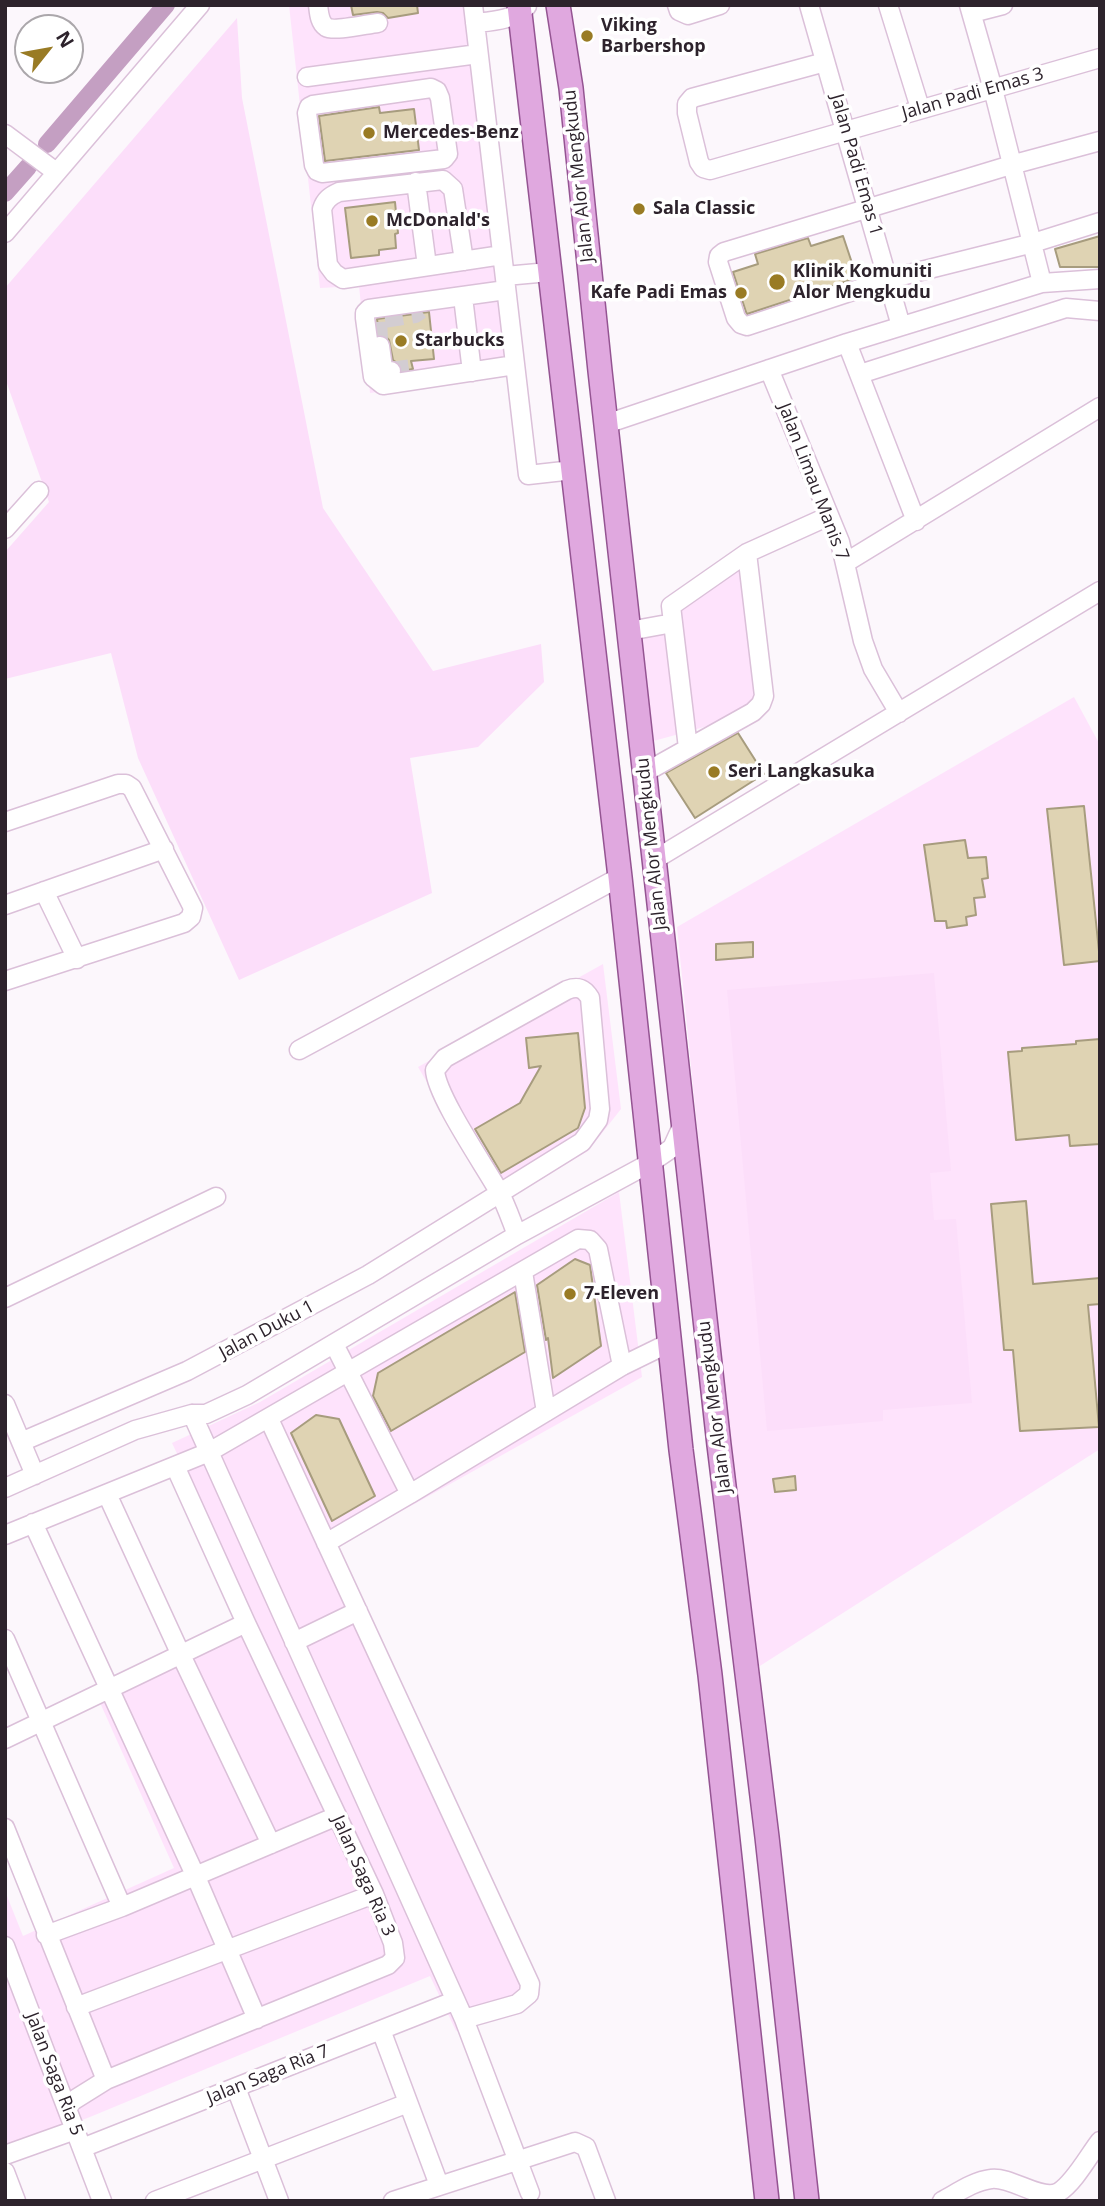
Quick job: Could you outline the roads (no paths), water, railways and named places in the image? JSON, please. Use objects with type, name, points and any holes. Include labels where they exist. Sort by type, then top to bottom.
[{"type":"main road","name":"Jalan Alor Mengkudu","points":[[558,5],[571,88],[683,1124],[807,2201]]},
{"type":"main road","name":"Jalan Alor Mengkudu","points":[[523,8],[549,272],[620,877],[681,1450],[710,1675],[767,2201]]},
{"type":"main road","points":[[574,476],[589,458],[601,459],[611,469]]},
{"type":"street","points":[[5,233],[200,5]]},
{"type":"street","points":[[318,5],[321,20],[325,26],[332,29],[378,23]]},
{"type":"street","points":[[682,10],[720,5]]},
{"type":"street","name":"Jalan Padi Emas 1","points":[[809,5],[901,326]]},
{"type":"street","points":[[888,5],[920,108]]},
{"type":"street","points":[[1003,5],[970,9],[1042,283]]},
{"type":"street","points":[[523,8],[502,20],[474,14],[478,54],[528,475],[574,476]]},
{"type":"street","points":[[307,77],[478,54]]},
{"type":"street","name":"Jalan Padi Emas 3","points":[[825,62],[692,98],[687,104],[687,113],[699,162],[703,168],[710,170],[1100,58]]},
{"type":"street","points":[[419,62],[422,89]]},
{"type":"street","points":[[431,88],[437,91],[440,98],[448,154],[444,159],[323,173],[317,171],[307,113],[309,107],[313,104],[422,89],[431,88]]},
{"type":"street","points":[[5,134],[56,172]]},
{"type":"street","points":[[1100,141],[724,251],[718,262],[736,318],[747,326],[889,279],[1033,243],[1100,222]]},
{"type":"street","points":[[464,261],[453,190],[443,180],[339,192],[324,202],[322,209],[328,265],[334,274],[343,279],[464,261],[502,255]]},
{"type":"street","points":[[411,183],[422,267]]},
{"type":"street","points":[[515,365],[383,385],[373,377],[365,313],[369,309],[424,306],[549,272]]},
{"type":"street","points":[[606,424],[847,343],[1042,283],[1100,279]]},
{"type":"street","points":[[463,297],[469,372]]},
{"type":"street","points":[[860,373],[1066,308],[1100,311]]},
{"type":"street","points":[[379,340],[383,368],[391,371]]},
{"type":"street","points":[[847,343],[916,521]]},
{"type":"street","points":[[412,369],[446,365],[469,372]]},
{"type":"street","name":"Jalan Limau Manis 7","points":[[769,369],[840,542],[863,641],[873,668],[899,713]]},
{"type":"street","points":[[845,563],[1100,407]]},
{"type":"street","points":[[5,529],[39,491]]},
{"type":"street","points":[[629,631],[672,615],[747,553],[829,516]]},
{"type":"street","points":[[645,773],[753,712],[761,704],[764,696],[747,553]]},
{"type":"street","points":[[654,860],[1100,591]]},
{"type":"street","points":[[672,615],[688,748]]},
{"type":"street","points":[[5,822],[118,784],[126,784],[132,788],[192,908],[191,917],[184,923],[5,981]]},
{"type":"street","points":[[5,905],[164,849]]},
{"type":"street","points":[[299,1050],[620,877]]},
{"type":"street","points":[[44,891],[77,959]]},
{"type":"street","name":"Jalan Duku 1","points":[[21,1442],[187,1371],[262,1333],[368,1275],[500,1194],[582,1142],[598,1120],[600,1109],[590,999],[580,988],[567,989],[445,1058],[435,1070],[435,1077],[450,1108],[500,1194]]},
{"type":"street","points":[[5,1488],[135,1430],[192,1414],[206,1414],[225,1406],[517,1235],[650,1163],[671,1148],[683,1124]]},
{"type":"street","points":[[500,1194],[517,1235]]},
{"type":"street","points":[[5,1298],[216,1197]]},
{"type":"street","points":[[5,1535],[209,1452],[578,1239],[590,1240],[598,1249],[622,1366]]},
{"type":"street","points":[[523,1272],[546,1412]]},
{"type":"street","points":[[326,1543],[622,1366],[670,1342]]},
{"type":"street","points":[[334,1344],[410,1494]]},
{"type":"street","points":[[5,1404],[35,1475]]},
{"type":"street","points":[[192,1414],[464,2019],[530,2193]]},
{"type":"street","points":[[268,1419],[530,1984],[529,1994],[517,2004],[464,2019]]},
{"type":"street","name":"Jalan Saga Ria 3","points":[[66,2105],[106,2080],[387,1965],[395,1958],[393,1943],[374,1894],[175,1466]]},
{"type":"street","points":[[107,1494],[271,1844]]},
{"type":"street","points":[[33,1523],[196,1877],[257,2019]]},
{"type":"street","points":[[294,1642],[358,1611]]},
{"type":"street","points":[[5,1739],[246,1623]]},
{"type":"street","points":[[5,1639],[122,1907]]},
{"type":"street","points":[[46,1935],[196,1877],[337,1816]]},
{"type":"street","points":[[5,1828],[106,2080]]},
{"type":"street","points":[[76,2007],[374,1894]]},
{"type":"street","name":"Jalan Saga Ria 5","points":[[5,1947],[9,1967],[102,2201]]},
{"type":"street","name":"Jalan Saga Ria 7","points":[[82,2148],[454,2001]]},
{"type":"street","points":[[381,2031],[439,2185]]},
{"type":"street","points":[[236,2088],[279,2201]]},
{"type":"street","points":[[155,2201],[408,2103]]},
{"type":"street","points":[[5,2155],[75,2130]]},
{"type":"street","points":[[942,2201],[979,2182],[993,2178],[1047,2194],[1056,2194],[1072,2179],[1100,2141]]},
{"type":"street","points":[[393,2201],[575,2142],[586,2147],[606,2201]]},
{"type":"street","points":[[5,2172],[16,2201]]},
{"type":"waterway","points":[[47,144],[166,5]]},
{"type":"waterway","points":[[5,193],[28,167]]},
{"type":"tunnel","points":[[379,340],[378,320],[415,314],[421,310]]},
{"type":"tunnel","points":[[391,371],[412,368]]},
{"type":"place","name":"Viking Barbershop","points":[[587,36]]},
{"type":"place","name":"Mercedes-Benz","points":[[369,133]]},
{"type":"place","name":"Sala Classic","points":[[639,209]]},
{"type":"place","name":"McDonald's","points":[[372,221]]},
{"type":"place","name":"Klinik Komuniti Alor Mengkudu","points":[[777,282]]},
{"type":"place","name":"Kafe Padi Emas","points":[[741,293]]},
{"type":"place","name":"Starbucks","points":[[401,341]]},
{"type":"place","name":"Seri Langkasuka","points":[[714,772]]},
{"type":"place","name":"7-Eleven","points":[[570,1294]]}]
